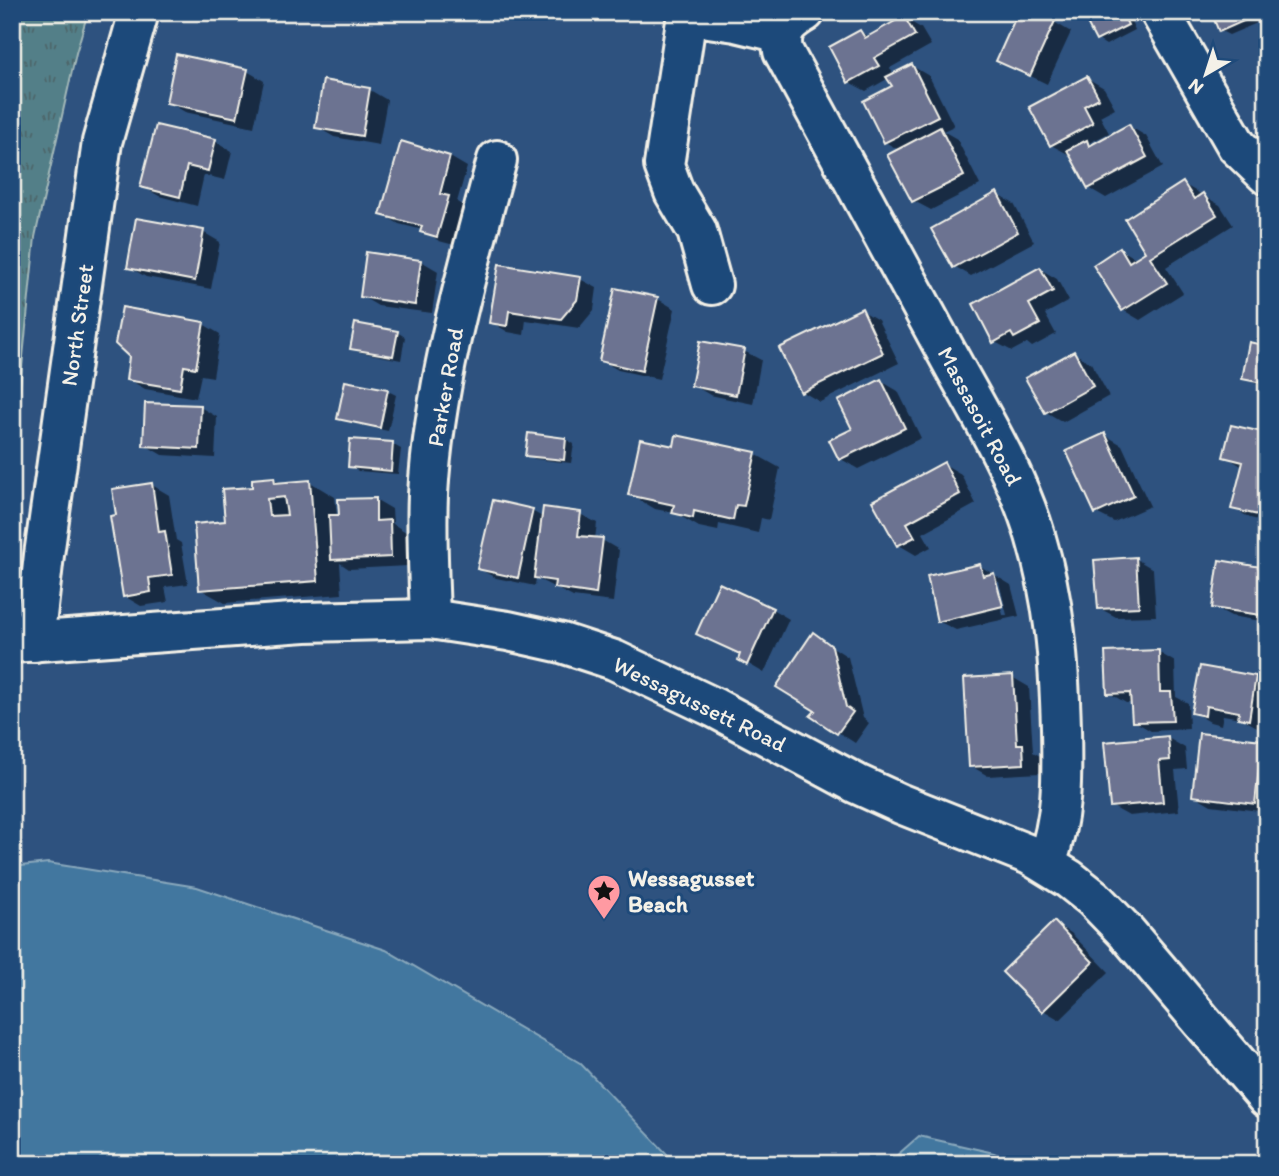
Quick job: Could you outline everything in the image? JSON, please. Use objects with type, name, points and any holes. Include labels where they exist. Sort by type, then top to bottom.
[{"type":"street","name":"North Street","points":[[23,643],[44,555],[102,142],[139,12]]},
{"type":"street","points":[[1160,12],[1237,146],[1267,175]]},
{"type":"street","points":[[712,285],[697,231],[674,192],[664,165],[687,15],[736,22],[793,23]]},
{"type":"street","name":"Massasoit Road","points":[[793,23],[783,51],[979,413],[1020,493],[1034,532],[1055,615],[1059,662],[1062,800],[1059,822],[1046,864]]},
{"type":"street","name":"Parker Road","points":[[430,619],[428,495],[437,410],[470,262],[497,160]]},
{"type":"street","name":"Wessagussett Road","points":[[23,643],[305,622],[430,619],[508,631],[562,643],[614,660],[715,708],[857,784],[1046,864],[1093,898],[1126,932],[1267,1098]]},
{"type":"green space","points":[[12,12],[88,12],[76,53],[35,237],[13,458],[12,502]]},
{"type":"water","points":[[48,863],[197,887],[386,950],[580,1063],[668,1155],[673,1164],[12,1164],[12,867]]},
{"type":"water","points":[[919,1136],[994,1153],[1017,1164],[887,1164]]},
{"type":"building","points":[[1018,12],[1036,12],[1055,21],[1030,76],[996,61]]},
{"type":"building","points":[[1091,12],[1122,12],[1128,25],[1096,41],[1083,16]]},
{"type":"building","points":[[1211,12],[1256,12],[1257,15],[1219,32]]},
{"type":"building","points":[[904,16],[915,35],[874,58],[879,66],[848,83],[829,47],[860,30],[865,38]]},
{"type":"building","points":[[176,54],[248,69],[237,118],[166,103]]},
{"type":"building","points":[[912,64],[938,116],[884,143],[863,101],[892,86],[886,77]]},
{"type":"building","points":[[1087,76],[1099,98],[1084,106],[1093,123],[1050,146],[1029,107]]},
{"type":"building","points":[[323,80],[370,88],[362,136],[315,128]]},
{"type":"building","points":[[1129,124],[1147,157],[1088,189],[1067,150],[1087,140],[1089,146]]},
{"type":"building","points":[[156,125],[216,139],[208,171],[187,166],[180,197],[140,187]]},
{"type":"building","points":[[940,127],[964,176],[912,202],[887,155]]},
{"type":"building","points":[[401,141],[450,156],[440,194],[449,196],[437,237],[420,232],[422,226],[380,215]]},
{"type":"building","points":[[1183,182],[1194,199],[1203,193],[1217,215],[1150,257],[1167,283],[1122,311],[1093,265],[1120,247],[1129,262],[1145,252],[1125,219]]},
{"type":"building","points":[[997,192],[1018,232],[953,268],[931,229]]},
{"type":"building","points":[[136,218],[204,230],[195,281],[127,268]]},
{"type":"building","points":[[366,252],[421,260],[415,305],[360,297]]},
{"type":"building","points":[[499,264],[581,277],[577,300],[561,319],[509,311],[507,326],[489,323]]},
{"type":"building","points":[[1040,267],[1053,291],[1029,304],[1040,324],[1014,338],[1011,333],[993,343],[973,304]]},
{"type":"building","points":[[615,288],[658,297],[642,371],[599,361]]},
{"type":"building","points":[[122,307],[204,322],[196,368],[184,366],[180,389],[126,380],[129,357],[115,344]]},
{"type":"building","points":[[862,308],[883,353],[801,393],[779,348]]},
{"type":"building","points":[[355,323],[398,331],[393,356],[350,349]]},
{"type":"building","points":[[700,341],[745,349],[736,395],[691,386]]},
{"type":"building","points":[[1249,342],[1267,346],[1267,384],[1242,379]]},
{"type":"building","points":[[1074,351],[1093,386],[1045,413],[1025,378]]},
{"type":"building","points":[[881,379],[905,428],[839,460],[829,440],[852,429],[838,401]]},
{"type":"building","points":[[345,381],[388,389],[380,428],[337,419]]},
{"type":"building","points":[[145,403],[201,405],[199,449],[143,446]]},
{"type":"building","points":[[1231,425],[1267,433],[1267,517],[1231,509],[1243,462],[1223,457]]},
{"type":"building","points":[[528,433],[566,438],[564,460],[525,456]]},
{"type":"building","points":[[1105,433],[1134,496],[1095,514],[1066,451]]},
{"type":"building","points":[[676,435],[756,452],[744,506],[736,505],[733,520],[694,511],[693,518],[672,513],[674,505],[628,495],[640,439],[674,446]]},
{"type":"building","points":[[350,439],[393,442],[391,471],[348,467]]},
{"type":"building","points":[[944,462],[960,494],[907,523],[915,537],[897,546],[872,501]]},
{"type":"building","points":[[274,477],[275,483],[310,480],[318,581],[199,590],[194,524],[225,521],[222,489],[252,487],[252,479]],"holes":[[[284,497],[287,515],[269,516],[267,499]]]},
{"type":"building","points":[[152,483],[159,532],[165,531],[172,575],[149,578],[151,592],[123,597],[110,516],[116,515],[112,489]]},
{"type":"building","points":[[376,498],[376,521],[390,520],[391,557],[331,560],[329,515],[339,515],[338,499]]},
{"type":"building","points":[[493,500],[533,509],[518,578],[477,569]]},
{"type":"building","points":[[543,507],[581,512],[578,536],[603,538],[596,594],[554,588],[555,581],[534,578]]},
{"type":"building","points":[[1136,557],[1139,607],[1098,609],[1094,560]]},
{"type":"building","points":[[1219,560],[1267,568],[1261,615],[1212,608]]},
{"type":"building","points":[[980,564],[983,576],[994,573],[1003,606],[937,622],[927,576]]},
{"type":"building","points":[[719,583],[773,608],[747,665],[738,660],[740,654],[696,634]]},
{"type":"building","points":[[813,632],[832,646],[846,707],[853,712],[837,734],[810,716],[815,711],[776,687]]},
{"type":"building","points":[[1159,650],[1160,692],[1171,692],[1173,721],[1132,722],[1130,693],[1107,694],[1105,652]]},
{"type":"building","points":[[1200,666],[1256,676],[1249,720],[1238,718],[1239,712],[1206,706],[1205,716],[1191,713]]},
{"type":"building","points":[[1013,675],[1017,744],[1023,744],[1024,764],[969,767],[964,678]]},
{"type":"building","points":[[1199,733],[1262,740],[1255,804],[1192,796]]},
{"type":"building","points":[[1168,736],[1170,760],[1159,761],[1163,802],[1110,807],[1104,742]]},
{"type":"building","points":[[1054,921],[1093,962],[1042,1012],[1002,972]]},
{"type":"building","points":[[1237,1157],[1242,1164],[1228,1164]]},
{"type":"place","name":"Wessagusset Beach","points":[[604,921]]}]
